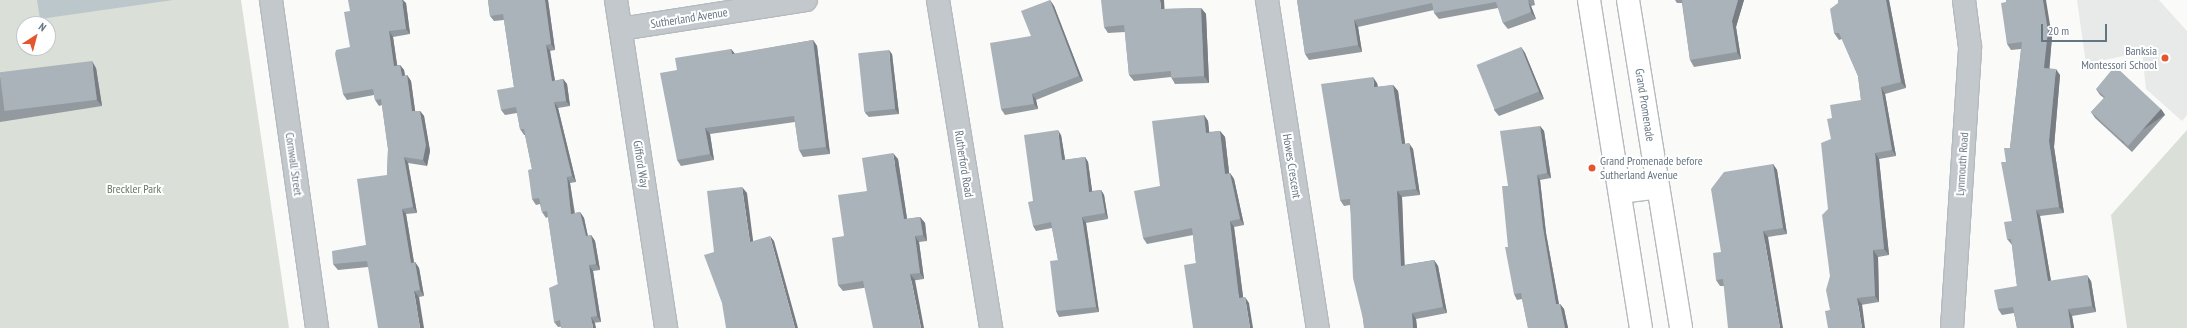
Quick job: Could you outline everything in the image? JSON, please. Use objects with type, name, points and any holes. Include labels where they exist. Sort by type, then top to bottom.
[{"type":"main road","points":[[1589,0],[1641,328]]},
{"type":"main road","name":"Grand Promenade","points":[[1628,0],[1681,328]]},
{"type":"main road","points":[[1620,192],[1658,187]]},
{"type":"street","name":"Cornwall Street","points":[[271,0],[317,328]]},
{"type":"street","name":"Gifford Way","points":[[616,0],[666,328]]},
{"type":"street","name":"Sutherland Avenue","points":[[621,29],[806,0]]},
{"type":"street","name":"Rutherford Road","points":[[938,0],[991,328]]},
{"type":"street","name":"Lynmouth Road","points":[[1952,328],[1970,47],[1964,0]]},
{"type":"street","name":"Howes Crescent","points":[[1266,1],[1318,328]]},
{"type":"shaded area","points":[[37,0],[173,0],[56,17],[40,16]]},
{"type":"shaded area","name":"Banksia Montessori School","points":[[2077,0],[2159,0],[2187,31],[2187,115],[2182,121],[2146,89],[2142,52],[2086,64]]},
{"type":"green space","name":"Breckler Park","points":[[0,0],[241,0],[289,328],[0,328]]},
{"type":"green space","points":[[2187,130],[2187,328],[2127,328],[2111,215]]},
{"type":"building","points":[[348,0],[402,0],[406,29],[389,31],[394,66],[400,65],[402,76],[407,75],[412,111],[420,111],[426,145],[423,160],[404,157],[413,207],[402,209],[411,263],[415,262],[420,290],[414,291],[420,328],[378,328],[367,261],[333,264],[332,251],[366,245],[357,179],[387,175],[388,149],[381,99],[375,100],[373,89],[343,94],[335,54],[336,50],[350,47],[344,12],[350,11]]},
{"type":"building","points":[[488,0],[545,0],[551,44],[546,45],[552,81],[563,79],[566,101],[554,102],[572,176],[567,177],[571,214],[580,212],[586,236],[591,235],[596,264],[589,265],[597,316],[591,317],[593,328],[561,328],[560,320],[554,322],[549,288],[558,284],[547,211],[542,212],[539,198],[532,199],[528,170],[532,169],[524,129],[520,129],[516,107],[501,110],[497,90],[514,87],[503,14],[490,16]]},
{"type":"building","points":[[1050,0],[1079,76],[1032,94],[1034,104],[1001,109],[990,43],[1031,36],[1021,11]]},
{"type":"building","points":[[1101,0],[1160,0],[1161,9],[1201,8],[1204,76],[1171,78],[1171,71],[1129,75],[1124,25],[1104,27]]},
{"type":"building","points":[[1297,0],[1528,0],[1531,12],[1503,23],[1496,2],[1434,13],[1432,3],[1354,20],[1358,45],[1305,54]]},
{"type":"building","points":[[1682,0],[1738,0],[1732,21],[1737,52],[1690,60]]},
{"type":"building","points":[[1838,0],[1886,0],[1901,82],[1881,87],[1892,150],[1875,153],[1884,249],[1873,250],[1875,296],[1857,298],[1862,328],[1828,328],[1825,311],[1830,310],[1826,290],[1830,276],[1822,215],[1828,209],[1821,143],[1831,139],[1827,119],[1832,118],[1830,105],[1861,100],[1858,76],[1839,33],[1834,33],[1830,9],[1838,3]]},
{"type":"building","points":[[2006,0],[2043,0],[2048,31],[2044,68],[2056,69],[2049,141],[2059,207],[2036,210],[2048,281],[2087,275],[2092,306],[2068,309],[2071,328],[2017,328],[2013,307],[1998,309],[1994,290],[2017,286],[2011,239],[2007,239],[2004,222],[2012,221],[2001,162],[2006,162],[2004,148],[2010,148],[2022,42],[2007,44],[2001,3],[2006,2]]},
{"type":"building","points":[[813,40],[826,147],[799,150],[794,116],[705,128],[710,154],[677,160],[660,73],[677,70],[675,58],[731,49],[732,54]]},
{"type":"building","points":[[1521,47],[1539,92],[1494,109],[1476,65]]},
{"type":"building","points":[[889,50],[895,109],[864,112],[858,53]]},
{"type":"building","points":[[92,61],[97,100],[4,111],[0,72]]},
{"type":"building","points":[[2115,66],[2161,109],[2128,146],[2091,112],[2105,97],[2096,89]]},
{"type":"building","points":[[1373,77],[1374,87],[1393,85],[1402,144],[1409,143],[1416,189],[1397,191],[1401,266],[1434,260],[1443,307],[1412,313],[1413,328],[1364,328],[1353,278],[1350,199],[1340,200],[1321,84]]},
{"type":"building","points":[[1204,115],[1206,133],[1220,131],[1225,174],[1230,173],[1240,219],[1230,221],[1239,298],[1245,297],[1250,328],[1193,328],[1184,265],[1196,263],[1192,228],[1143,238],[1134,191],[1160,186],[1152,121]]},
{"type":"building","points":[[1540,126],[1547,173],[1537,175],[1543,228],[1556,304],[1560,304],[1565,328],[1528,328],[1521,293],[1514,294],[1505,247],[1508,247],[1502,186],[1508,186],[1500,131]]},
{"type":"building","points":[[1058,130],[1062,160],[1085,157],[1089,192],[1101,190],[1105,213],[1082,217],[1096,307],[1056,311],[1050,261],[1058,260],[1051,222],[1033,226],[1028,202],[1033,201],[1024,135]]},
{"type":"building","points":[[893,153],[904,219],[920,217],[923,235],[915,236],[920,273],[910,274],[921,328],[873,328],[863,281],[838,285],[832,238],[844,236],[838,195],[867,191],[862,158]]},
{"type":"building","points":[[1773,164],[1783,228],[1763,231],[1780,328],[1728,328],[1723,279],[1716,280],[1713,253],[1721,252],[1711,189],[1724,172]]},
{"type":"building","points":[[742,187],[750,242],[770,236],[795,328],[726,328],[722,303],[704,255],[714,252],[707,191]]},
{"type":"place","name":"Banksia Montessori School","points":[[2165,58]]},
{"type":"place","name":"Grand Promenade before Sutherland Avenue","points":[[1592,168]]}]
